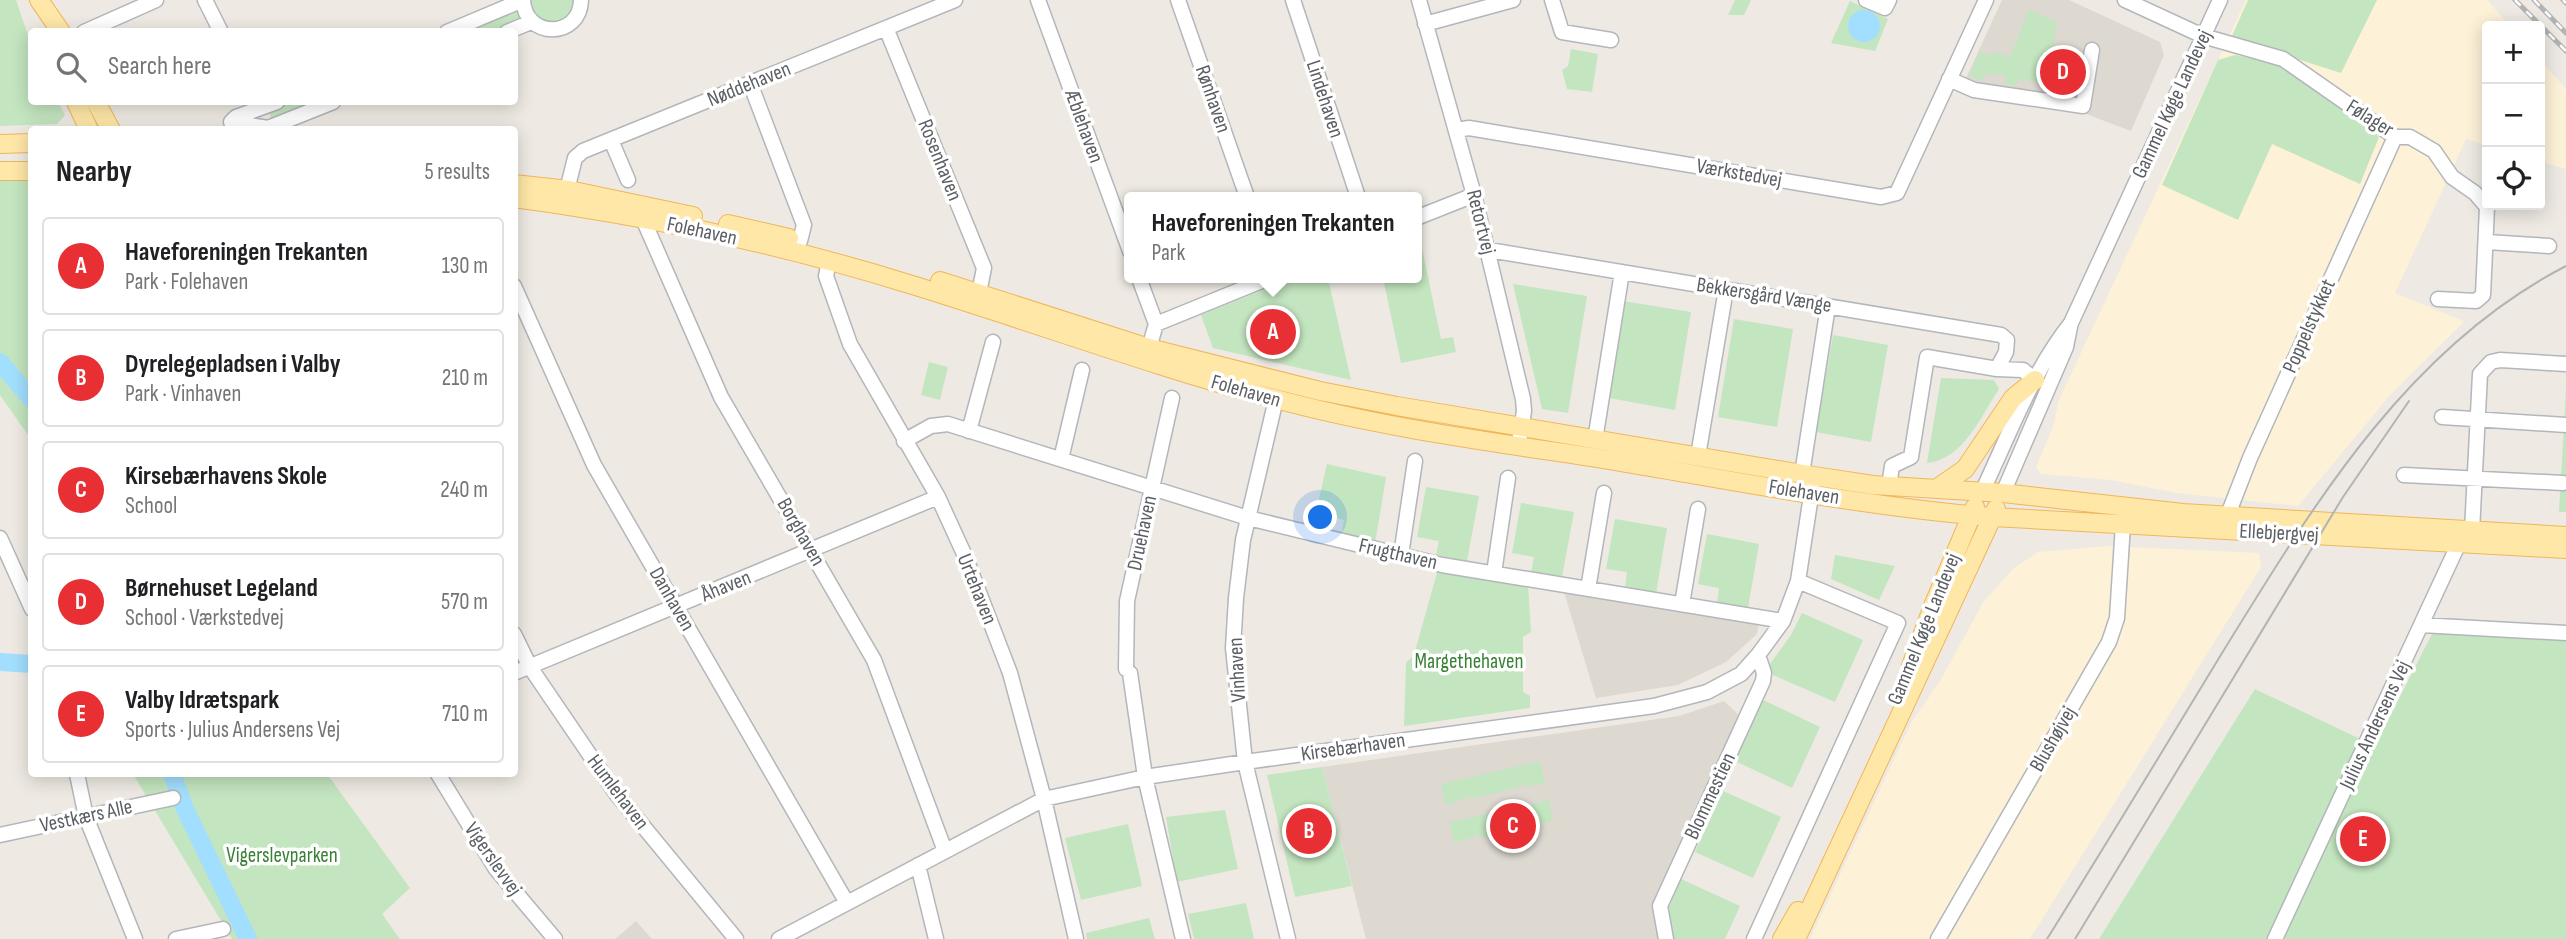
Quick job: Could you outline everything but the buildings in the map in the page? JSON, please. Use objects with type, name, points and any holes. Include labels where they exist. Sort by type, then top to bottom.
[{"type":"main road","points":[[40,1],[46,28]]},
{"type":"main road","points":[[40,1],[58,28]]},
{"type":"main road","points":[[77,105],[87,126]]},
{"type":"main road","points":[[98,105],[109,126]]},
{"type":"main road","points":[[0,144],[28,143]]},
{"type":"main road","points":[[0,171],[28,171]]},
{"type":"main road","name":"Folehaven","points":[[518,184],[567,190],[800,241],[979,293],[1149,348],[1320,391],[1521,428],[1698,456],[1809,481],[1854,500],[1912,510],[1977,504],[1998,505]]},
{"type":"main road","name":"Folehaven","points":[[518,199],[724,235],[829,261],[1168,368],[1276,399],[1366,420],[1518,446],[1809,481],[1936,489],[1977,504],[1998,505]]},
{"type":"main road","points":[[1936,489],[1965,469],[2013,398],[2035,380]]},
{"type":"main road","name":"Gammel Køge Landevej","points":[[1782,939],[1797,913],[1911,667],[1933,606],[1977,504]]},
{"type":"main road","name":"Ellebjergvej","points":[[1998,505],[2183,513],[2465,537],[2566,549]]},
{"type":"main road","name":"Ellebjergvej","points":[[1998,505],[2123,524],[2465,537],[2566,536]]},
{"type":"main road","name":"Gammel Køge Landevej","points":[[1796,939],[1998,505]]},
{"type":"street","points":[[93,28],[156,0]]},
{"type":"street","points":[[205,0],[219,28]]},
{"type":"street","points":[[456,28],[523,0],[525,12],[531,22],[543,29],[563,28],[575,19],[584,1]]},
{"type":"street","name":"Nøddehaven","points":[[567,190],[575,158],[583,151],[955,0]]},
{"type":"street","name":"Æblehaven","points":[[1038,0],[1124,237]]},
{"type":"street","name":"Rønhaven","points":[[1178,0],[1245,192]]},
{"type":"street","name":"Lindehaven","points":[[1293,0],[1356,192]]},
{"type":"street","name":"Retortvej","points":[[1419,0],[1489,250],[1524,411],[1518,446]]},
{"type":"street","points":[[1425,24],[1513,0]]},
{"type":"street","points":[[1552,0],[1562,32],[1611,40]]},
{"type":"street","points":[[1867,0],[1887,4]]},
{"type":"street","name":"Værkstedvej","points":[[1456,130],[1469,128],[1881,197],[1898,193],[1986,0]]},
{"type":"street","name":"Følager","points":[[2125,0],[2203,36],[2283,60],[2395,137],[2410,137],[2434,151],[2452,177],[2482,200],[2489,214],[2483,295],[2476,301],[2438,299]]},
{"type":"street","name":"Gammel Køge Landevej","points":[[1998,505],[2066,347],[2071,323],[2220,0]]},
{"type":"street","points":[[517,28],[531,22]]},
{"type":"street","name":"Rosenhaven","points":[[886,28],[984,268],[979,293]]},
{"type":"street","points":[[1949,79],[1974,90],[2083,106],[2092,50]]},
{"type":"street","points":[[750,83],[804,225],[800,241]]},
{"type":"street","points":[[230,125],[236,117],[257,105],[267,126]]},
{"type":"street","points":[[273,126],[326,105]]},
{"type":"street","name":"Poppelstykket","points":[[2227,517],[2253,450],[2395,137]]},
{"type":"street","points":[[611,140],[628,180]]},
{"type":"street","points":[[1422,216],[1474,195]]},
{"type":"street","name":"Borghaven","points":[[643,219],[721,397],[874,660],[946,851]]},
{"type":"street","points":[[2487,242],[2549,246]]},
{"type":"street","name":"Bekkersgård Vænge","points":[[1489,250],[2001,335],[2007,340],[2006,352],[1997,369]]},
{"type":"street","name":"Urtehaven","points":[[829,261],[825,276],[850,344],[938,497],[965,556],[1010,673],[1044,799],[1076,939]]},
{"type":"street","points":[[1594,440],[1622,272]]},
{"type":"street","points":[[1141,283],[1156,324],[1149,348]]},
{"type":"street","points":[[1156,324],[1257,283]]},
{"type":"street","points":[[1698,456],[1726,289]]},
{"type":"street","name":"Danhaven","points":[[518,295],[594,465],[847,903]]},
{"type":"street","name":"Folehaven","points":[[1809,481],[1828,306]]},
{"type":"street","name":"Gammel Køge Landevej","points":[[1977,504],[2035,380],[2055,343],[2071,323]]},
{"type":"street","points":[[969,431],[993,342]]},
{"type":"street","points":[[1889,486],[1892,466],[1911,457],[1927,357],[1997,369],[2023,370],[2035,380]]},
{"type":"street","points":[[2465,537],[2474,478],[2480,374],[2491,362],[2566,365]]},
{"type":"street","points":[[1061,459],[1082,370]]},
{"type":"street","name":"Druehaven","points":[[1172,398],[1127,601],[1128,671],[1145,777],[1183,939]]},
{"type":"street","name":"Vinhaven","points":[[1276,399],[1239,568],[1233,648],[1245,762],[1288,939]]},
{"type":"street","points":[[2442,417],[2566,425]]},
{"type":"street","name":"Frugthaven","points":[[904,441],[940,424],[948,424],[1248,518],[1401,555],[1783,621]]},
{"type":"street","points":[[1401,555],[1415,461]]},
{"type":"street","points":[[2404,475],[2563,483]]},
{"type":"street","points":[[1494,573],[1508,478]]},
{"type":"street","name":"Kirsebærhaven","points":[[779,939],[1044,799],[1145,777],[1679,701],[1707,692],[1741,674],[1783,621],[1798,582],[1809,481]]},
{"type":"street","points":[[1588,589],[1604,493]]},
{"type":"street","name":"Åhaven","points":[[518,672],[938,497]]},
{"type":"street","points":[[1682,604],[1698,509]]},
{"type":"street","name":"Blushøjvej","points":[[1938,939],[2109,642],[2117,618],[2123,524]]},
{"type":"street","name":"Julius Andersens Vej","points":[[2276,939],[2421,625],[2465,537]]},
{"type":"street","points":[[0,538],[28,600]]},
{"type":"street","name":"Gammel Køge Landevej","points":[[1754,939],[1899,623],[1798,582]]},
{"type":"street","points":[[2421,625],[2566,633]]},
{"type":"street","name":"Humlehaven","points":[[518,643],[530,667],[615,792],[736,939]]},
{"type":"street","name":"Blommestien","points":[[1666,939],[1660,906],[1763,681],[1764,673],[1758,655]]},
{"type":"street","points":[[78,777],[86,817],[135,939]]},
{"type":"street","name":"Vigerslevvej","points":[[440,777],[496,869],[555,939]]},
{"type":"street","name":"Vestkærs Alle","points":[[0,835],[173,798]]},
{"type":"street","points":[[918,865],[936,939]]},
{"type":"street","points":[[176,939],[223,929]]},
{"type":"shaded area","points":[[2002,0],[2069,0],[2160,42],[2164,55],[2131,131],[2086,114],[1978,95],[1961,89]]},
{"type":"shaded area","points":[[2246,0],[2487,0],[2506,21],[2482,21],[2482,144],[2466,139],[2395,293],[2463,323],[2390,395],[2298,506],[2177,493],[2111,480],[2041,474],[2036,467],[2053,427],[2059,400]]},
{"type":"shaded area","points":[[2545,66],[2566,89],[2566,169],[2545,163]]},
{"type":"shaded area","points":[[2109,546],[2259,553],[2261,567],[2030,939],[1810,939],[1911,723],[1940,681],[1984,601],[2014,568],[2038,552]]},
{"type":"shaded area","points":[[1564,592],[1759,623],[1757,634],[1726,662],[1678,685],[1596,698]]},
{"type":"shaded area","points":[[1724,701],[1741,717],[1655,901],[1660,939],[1366,939],[1322,767],[1679,716]]},
{"type":"shaded area","points":[[636,921],[652,939],[615,939]]},
{"type":"green space","points":[[0,0],[16,0],[28,35],[28,105],[60,105],[65,115],[57,124],[0,126]]},
{"type":"green space","points":[[528,0],[575,0],[572,14],[558,25],[535,20]]},
{"type":"green space","points":[[1735,0],[1751,0],[1744,15],[1728,15]]},
{"type":"green space","points":[[2248,0],[2377,0],[2341,73],[2231,38]]},
{"type":"green space","points":[[1850,1],[1888,19],[1875,51],[1831,43]]},
{"type":"green space","points":[[518,8],[524,21],[506,28],[471,28]]},
{"type":"green space","points":[[2029,10],[2057,22],[2048,84],[2018,79],[2016,86],[2005,84],[2006,76],[1986,73],[1984,81],[1969,76],[1980,51],[1992,56],[1994,51],[2010,57]]},
{"type":"green space","points":[[1571,49],[1598,54],[1592,92],[1567,89],[1562,70],[1568,66]]},
{"type":"green space","points":[[2235,55],[2281,65],[2379,137],[2360,184],[2272,144],[2238,220],[2162,185],[2218,60]]},
{"type":"green space","points":[[282,105],[317,105],[273,122],[268,110]]},
{"type":"green space","points":[[0,177],[28,178],[28,435],[0,395]]},
{"type":"green space","points":[[1422,249],[1441,339],[1453,337],[1456,352],[1401,363],[1384,283],[1422,283]]},
{"type":"green space","points":[[1281,283],[1329,283],[1351,380],[1213,348],[1201,315]]},
{"type":"green space","points":[[1513,284],[1587,296],[1568,413],[1542,409]]},
{"type":"green space","points":[[1623,301],[1691,312],[1675,410],[1609,398]]},
{"type":"green space","points":[[1734,319],[1793,329],[1777,427],[1718,417]]},
{"type":"green space","points":[[1833,335],[1888,345],[1871,442],[1816,432]]},
{"type":"green space","points":[[929,362],[948,367],[940,400],[921,395]]},
{"type":"green space","points":[[1941,378],[1994,380],[1999,389],[1961,445],[1940,460],[1927,463]]},
{"type":"green space","points":[[2566,390],[2566,512],[2559,512]]},
{"type":"green space","points":[[1327,464],[1386,477],[1375,544],[1341,536],[1344,520],[1316,512]]},
{"type":"green space","points":[[1426,487],[1479,496],[1467,561],[1436,555],[1439,541],[1417,537]]},
{"type":"green space","points":[[1521,503],[1574,512],[1562,577],[1531,572],[1534,557],[1512,553]]},
{"type":"green space","points":[[1615,519],[1667,528],[1656,593],[1625,588],[1627,572],[1606,569]]},
{"type":"green space","points":[[1707,534],[1759,544],[1748,608],[1717,603],[1719,588],[1698,584]]},
{"type":"green space","points":[[1835,555],[1895,566],[1879,600],[1831,579]]},
{"type":"green space","name":"Margethehaven","points":[[1438,569],[1528,585],[1531,632],[1523,637],[1523,692],[1530,696],[1530,708],[1404,726],[1406,663],[1414,655]]},
{"type":"green space","points":[[1802,613],[1863,640],[1835,702],[1773,675],[1770,664],[1791,635]]},
{"type":"green space","points":[[2439,620],[2566,627],[2566,939],[2099,939],[2255,689],[2375,746]]},
{"type":"green space","points":[[1763,700],[1820,727],[1792,788],[1735,761]]},
{"type":"green space","points":[[1540,761],[1545,783],[1526,787],[1523,784],[1445,805],[1441,784]]},
{"type":"green space","points":[[1322,767],[1352,886],[1295,897],[1267,775]]},
{"type":"green space","name":"Vigerslevparken","points":[[135,777],[329,777],[410,888],[382,914],[400,939],[232,939]]},
{"type":"green space","points":[[1723,791],[1781,817],[1753,878],[1695,852]]},
{"type":"green space","points":[[1549,800],[1553,821],[1534,825],[1532,823],[1524,828],[1479,838],[1478,835],[1454,843],[1450,822]]},
{"type":"green space","points":[[1225,810],[1238,869],[1177,882],[1166,817]]},
{"type":"green space","points":[[1128,824],[1142,886],[1081,900],[1065,838]]},
{"type":"green space","points":[[1681,879],[1740,906],[1725,939],[1674,939],[1667,912]]},
{"type":"green space","points":[[1246,903],[1254,939],[1194,939],[1188,914]]},
{"type":"green space","points":[[1149,918],[1155,939],[1087,939],[1086,933]]},
{"type":"water","points":[[1864,10],[1875,15],[1880,26],[1875,37],[1864,42],[1853,37],[1848,26],[1853,15]]},
{"type":"waterway","points":[[0,362],[28,395]]},
{"type":"waterway","points":[[0,662],[28,664]]},
{"type":"waterway","points":[[173,777],[185,809],[248,939]]},
{"type":"tram line","points":[[2047,939],[2289,546],[2367,437],[2410,387],[2457,341],[2509,301],[2566,266]]},
{"type":"tram line","points":[[2075,939],[2343,497],[2409,401]]},
{"type":"railway","points":[[2515,0],[2566,51]]},
{"type":"railway","points":[[2534,0],[2566,33]]},
{"type":"railway","points":[[2563,0],[2566,3]]},
{"type":"place","name":"Børnehuset Legeland","points":[[2063,72]]},
{"type":"place","name":"Haveforeningen Trekanten","points":[[1273,332]]},
{"type":"place","name":"Kirsebærhavens Skole","points":[[1513,826]]},
{"type":"place","name":"Dyrelegepladsen i Valby","points":[[1309,831]]},
{"type":"place","name":"Valby Idrætspark","points":[[2363,839]]}]
